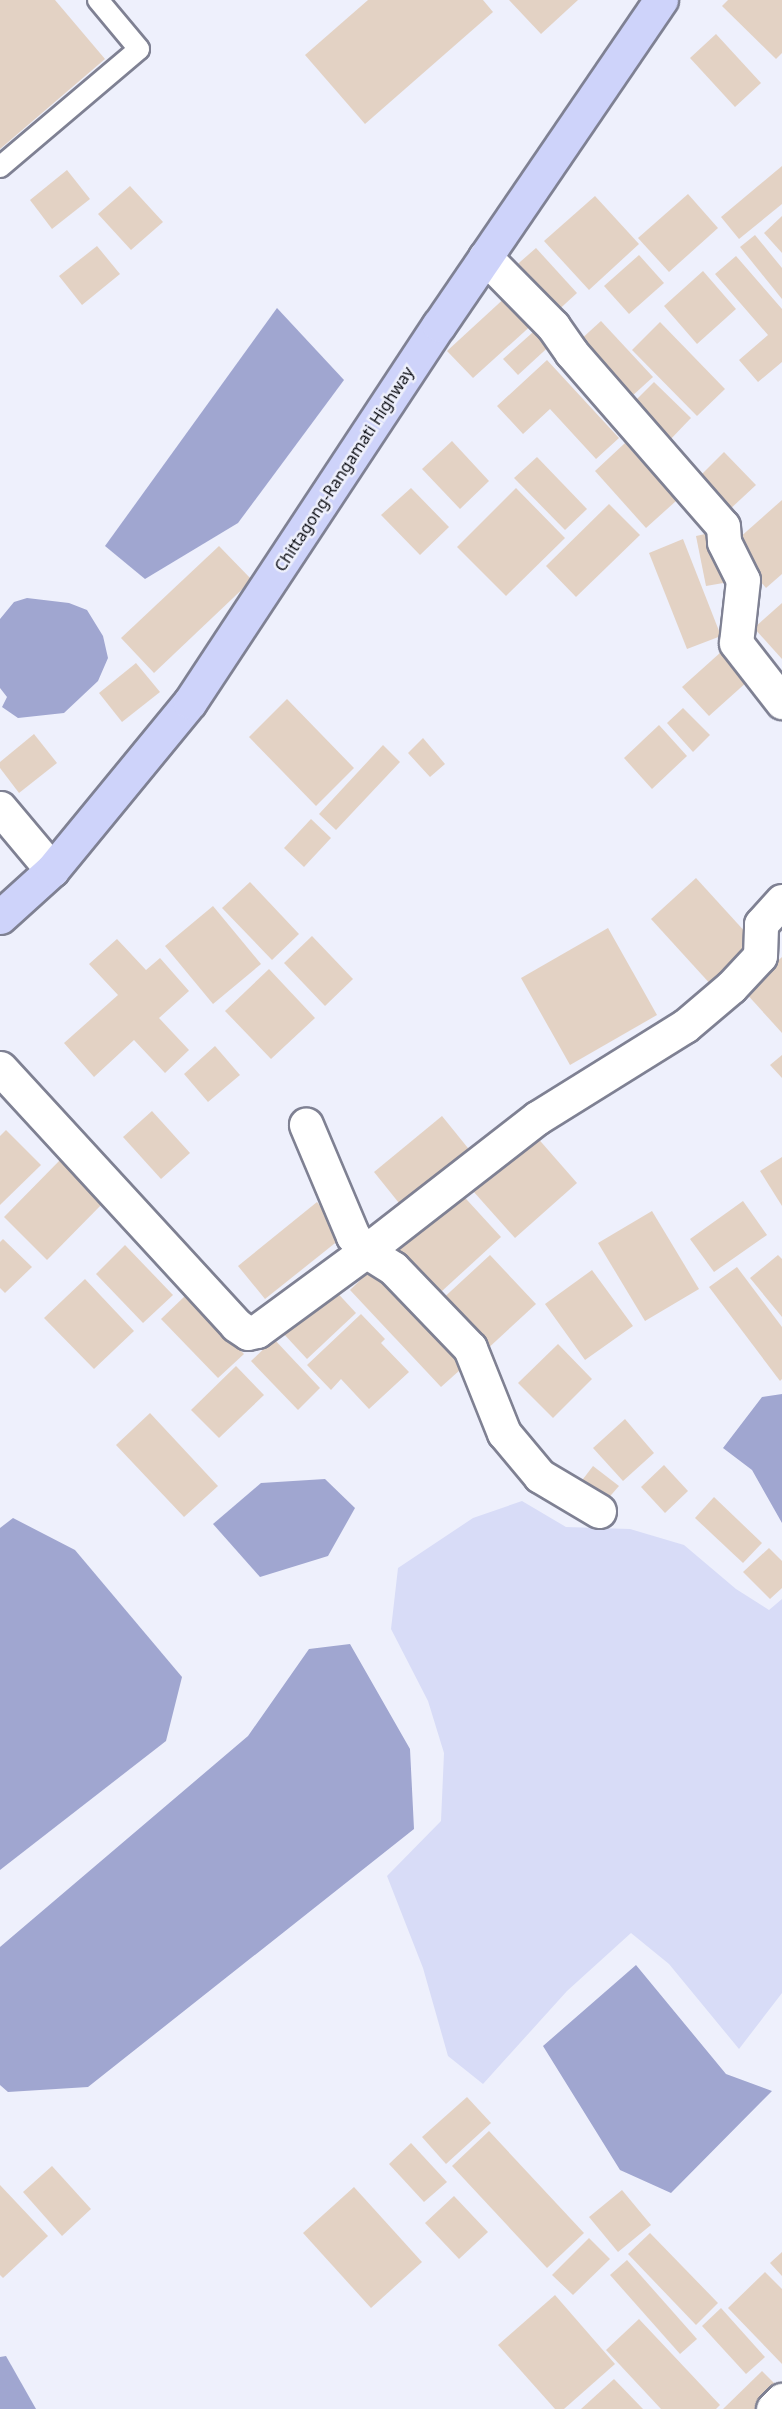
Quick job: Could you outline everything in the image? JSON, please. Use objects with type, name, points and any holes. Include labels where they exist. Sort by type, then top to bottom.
[{"type":"main road","name":"Chittagong-Rangamati Highway","points":[[0,917],[52,870],[190,702],[485,257],[660,0]]},
{"type":"street","points":[[485,257],[553,326],[570,352],[723,526],[724,542],[743,580],[736,643],[782,702]]},
{"type":"street","points":[[0,808],[52,870]]},
{"type":"street","points":[[0,1068],[236,1324],[248,1333],[257,1331],[366,1251],[537,1118],[685,1026],[731,987],[760,956],[760,924],[782,902]]},
{"type":"street","points":[[306,1125],[353,1236],[366,1251],[393,1268],[470,1348],[504,1433],[540,1476],[600,1511]]},
{"type":"street","points":[[773,2409],[782,2400]]},
{"type":"lane","points":[[0,167],[139,49],[98,0]]},
{"type":"shaded area","points":[[277,308],[344,380],[238,523],[145,579],[105,546]]},
{"type":"shaded area","points":[[27,598],[69,603],[87,610],[103,636],[108,658],[98,681],[64,713],[18,718],[2,707],[7,697],[0,688],[0,619],[14,602]]},
{"type":"shaded area","points":[[782,1394],[782,1523],[752,1470],[723,1448],[762,1397]]},
{"type":"shaded area","points":[[325,1479],[355,1508],[328,1556],[260,1577],[213,1524],[261,1483]]},
{"type":"shaded area","points":[[522,1501],[566,1527],[630,1529],[684,1545],[736,1589],[769,1610],[782,1599],[782,1993],[739,2049],[669,1964],[631,1933],[567,1991],[483,2084],[448,2056],[423,1968],[387,1876],[441,1821],[444,1753],[428,1701],[391,1629],[398,1568],[473,1518]]},
{"type":"shaded area","points":[[13,1518],[75,1550],[182,1677],[166,1741],[0,1870],[0,1528]]},
{"type":"shaded area","points":[[350,1644],[410,1749],[414,1829],[88,2087],[8,2092],[0,2085],[0,1947],[248,1736],[309,1649]]},
{"type":"shaded area","points":[[636,1965],[726,2074],[772,2091],[671,2193],[620,2170],[543,2046]]},
{"type":"shaded area","points":[[6,2356],[36,2409],[0,2409],[0,2357]]},
{"type":"building","points":[[0,0],[55,0],[105,59],[0,149]]},
{"type":"building","points":[[368,0],[483,0],[493,12],[365,124],[305,55]]},
{"type":"building","points":[[509,0],[578,0],[541,34]]},
{"type":"building","points":[[728,0],[782,0],[782,53],[776,59],[722,6]]},
{"type":"building","points":[[716,34],[761,83],[735,107],[690,58]]},
{"type":"building","points":[[782,166],[782,204],[739,239],[721,217]]},
{"type":"building","points":[[67,170],[90,199],[52,229],[30,200]]},
{"type":"building","points":[[130,186],[163,222],[131,250],[98,214]]},
{"type":"building","points":[[688,194],[718,228],[669,272],[638,238]]},
{"type":"building","points":[[595,196],[639,244],[589,290],[544,241]]},
{"type":"building","points":[[782,216],[782,253],[764,233]]},
{"type":"building","points":[[755,235],[782,268],[782,299],[740,247]]},
{"type":"building","points":[[97,246],[120,274],[82,305],[59,276]]},
{"type":"building","points":[[536,248],[577,293],[553,315],[512,269]]},
{"type":"building","points":[[639,255],[664,283],[629,314],[604,286]]},
{"type":"building","points":[[736,256],[782,309],[782,362],[758,382],[739,360],[768,335],[715,274]]},
{"type":"building","points":[[703,271],[736,309],[697,344],[664,306]]},
{"type":"building","points":[[509,294],[535,322],[473,378],[447,351]]},
{"type":"building","points":[[601,321],[653,377],[631,397],[579,341]]},
{"type":"building","points":[[660,322],[725,389],[697,416],[632,350]]},
{"type":"building","points":[[542,324],[556,340],[518,375],[503,359]]},
{"type":"building","points":[[547,360],[619,438],[596,459],[550,409],[523,434],[497,406]]},
{"type":"building","points":[[654,382],[691,418],[667,443],[630,406]]},
{"type":"building","points":[[452,441],[489,481],[460,509],[422,469]]},
{"type":"building","points":[[625,443],[676,501],[646,528],[595,471]]},
{"type":"building","points":[[724,452],[756,485],[728,511],[697,479]]},
{"type":"building","points":[[537,457],[587,509],[565,530],[514,478]]},
{"type":"building","points":[[411,488],[449,527],[420,555],[381,515]]},
{"type":"building","points":[[516,488],[565,538],[506,596],[457,547]]},
{"type":"building","points":[[782,500],[782,574],[766,588],[730,546]]},
{"type":"building","points":[[609,504],[640,535],[576,597],[546,566]]},
{"type":"building","points":[[719,531],[729,582],[706,586],[696,536]]},
{"type":"building","points":[[683,539],[721,636],[687,649],[649,553]]},
{"type":"building","points":[[219,546],[252,580],[154,673],[121,638]]},
{"type":"building","points":[[782,603],[782,659],[754,628]]},
{"type":"building","points":[[721,652],[748,681],[709,716],[682,687]]},
{"type":"building","points":[[136,663],[160,692],[122,722],[99,693]]},
{"type":"building","points":[[287,699],[354,768],[316,806],[249,737]]},
{"type":"building","points":[[683,708],[710,735],[693,752],[667,723]]},
{"type":"building","points":[[659,725],[687,756],[652,789],[624,758]]},
{"type":"building","points":[[34,734],[57,763],[19,793],[0,768],[0,762]]},
{"type":"building","points":[[423,738],[445,764],[430,777],[408,753]]},
{"type":"building","points":[[383,745],[400,762],[336,830],[319,814]]},
{"type":"building","points":[[311,819],[331,838],[304,867],[284,848]]},
{"type":"building","points":[[696,878],[758,946],[713,987],[651,919]]},
{"type":"building","points":[[250,882],[299,934],[272,960],[222,908]]},
{"type":"building","points":[[213,906],[261,964],[213,1004],[165,946]]},
{"type":"building","points":[[608,928],[657,1015],[570,1065],[521,978]]},
{"type":"building","points":[[312,936],[353,979],[325,1006],[284,963]]},
{"type":"building","points":[[117,939],[146,970],[160,958],[189,991],[159,1018],[189,1050],[165,1073],[134,1040],[94,1077],[64,1043],[118,995],[89,964]]},
{"type":"building","points":[[782,957],[782,1033],[744,991]]},
{"type":"building","points":[[269,969],[315,1018],[271,1059],[225,1011]]},
{"type":"building","points":[[215,1046],[240,1075],[208,1102],[184,1074]]},
{"type":"building","points":[[782,1055],[782,1078],[770,1065]]},
{"type":"building","points":[[152,1111],[190,1153],[161,1179],[123,1137]]},
{"type":"building","points":[[442,1116],[472,1153],[403,1208],[374,1172]]},
{"type":"building","points":[[528,1127],[577,1183],[515,1238],[465,1182]]},
{"type":"building","points":[[6,1130],[41,1165],[0,1205],[0,1136]]},
{"type":"building","points":[[782,1157],[782,1206],[760,1171]]},
{"type":"building","points":[[62,1158],[105,1201],[47,1260],[4,1217]]},
{"type":"building","points":[[457,1189],[501,1237],[430,1302],[387,1254]]},
{"type":"building","points":[[743,1201],[767,1235],[714,1272],[690,1239]]},
{"type":"building","points":[[317,1202],[344,1236],[265,1299],[238,1266]]},
{"type":"building","points":[[652,1211],[699,1289],[645,1321],[598,1243]]},
{"type":"building","points":[[3,1239],[32,1267],[5,1293],[0,1288],[0,1242]]},
{"type":"building","points":[[125,1245],[173,1295],[143,1323],[96,1274]]},
{"type":"building","points":[[490,1255],[536,1304],[484,1352],[438,1303]]},
{"type":"building","points":[[778,1255],[782,1259],[782,1317],[750,1278]]},
{"type":"building","points":[[379,1262],[470,1361],[441,1387],[350,1290]]},
{"type":"building","points":[[737,1267],[782,1327],[782,1379],[780,1381],[709,1287]]},
{"type":"building","points":[[592,1270],[633,1326],[585,1360],[545,1304]]},
{"type":"building","points":[[85,1279],[134,1331],[94,1369],[44,1318]]},
{"type":"building","points":[[332,1287],[356,1313],[307,1359],[282,1332]]},
{"type":"building","points":[[186,1295],[244,1354],[218,1378],[161,1319]]},
{"type":"building","points":[[361,1314],[385,1339],[381,1343],[409,1372],[369,1409],[341,1379],[331,1390],[307,1365]]},
{"type":"building","points":[[274,1339],[320,1388],[298,1410],[251,1361]]},
{"type":"building","points":[[558,1344],[592,1379],[553,1418],[518,1383]]},
{"type":"building","points":[[236,1366],[264,1395],[219,1438],[191,1410]]},
{"type":"building","points":[[150,1413],[218,1486],[184,1517],[116,1445]]},
{"type":"building","points":[[625,1419],[654,1453],[623,1481],[593,1448]]},
{"type":"building","points":[[664,1465],[688,1491],[665,1513],[641,1487]]},
{"type":"building","points":[[593,1466],[619,1486],[605,1502],[580,1483]]},
{"type":"building","points":[[714,1497],[762,1543],[743,1563],[695,1518]]},
{"type":"building","points":[[769,1548],[782,1561],[782,1588],[770,1599],[743,1572]]},
{"type":"building","points":[[467,2097],[491,2123],[446,2164],[422,2137]]},
{"type":"building","points":[[489,2131],[584,2233],[547,2268],[452,2166]]},
{"type":"building","points":[[411,2143],[447,2182],[424,2202],[389,2164]]},
{"type":"building","points":[[52,2166],[91,2209],[62,2236],[23,2192]]},
{"type":"building","points":[[0,2185],[48,2236],[3,2278],[0,2275]]},
{"type":"building","points":[[354,2187],[422,2262],[371,2308],[303,2233]]},
{"type":"building","points":[[622,2190],[651,2225],[618,2252],[589,2217]]},
{"type":"building","points":[[454,2196],[488,2232],[459,2259],[425,2223]]},
{"type":"building","points":[[650,2233],[718,2303],[696,2325],[628,2254]]},
{"type":"building","points":[[589,2238],[610,2259],[573,2295],[552,2275]]},
{"type":"building","points":[[782,2252],[782,2276],[770,2263]]},
{"type":"building","points":[[627,2260],[697,2339],[680,2354],[610,2275]]},
{"type":"building","points":[[765,2272],[782,2289],[782,2364],[728,2308]]},
{"type":"building","points":[[555,2295],[615,2364],[564,2409],[555,2409],[498,2345]]},
{"type":"building","points":[[721,2308],[765,2357],[746,2374],[702,2326]]},
{"type":"building","points":[[639,2319],[720,2405],[716,2409],[661,2409],[606,2350]]},
{"type":"building","points":[[762,2371],[779,2388],[758,2409],[723,2409]]},
{"type":"building","points":[[614,2379],[643,2409],[581,2409]]}]
